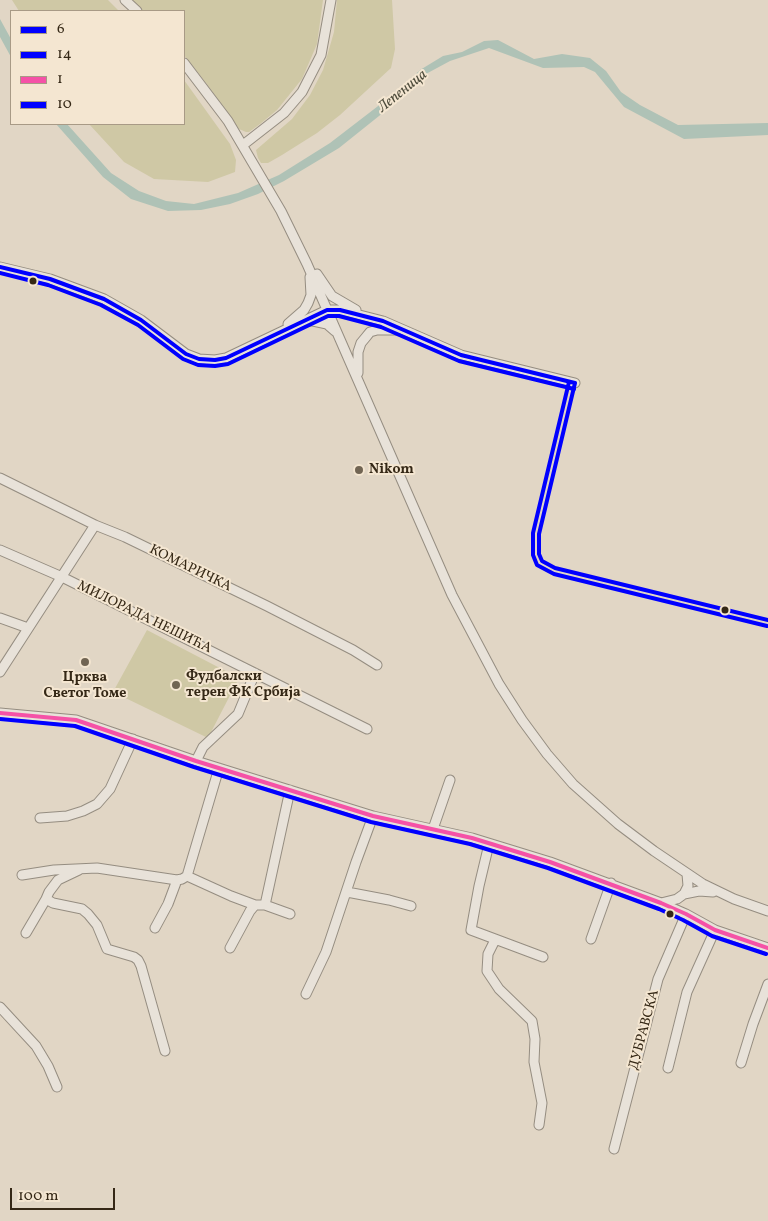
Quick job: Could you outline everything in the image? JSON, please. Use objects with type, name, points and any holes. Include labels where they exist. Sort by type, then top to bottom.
[{"type":"street","points":[[125,0],[136,10]]},
{"type":"street","points":[[244,145],[284,113],[302,92],[321,55],[331,0]]},
{"type":"street","points":[[185,64],[244,145],[281,211],[307,264],[452,596],[499,684],[522,720],[547,754],[573,784],[618,824],[688,874],[720,892],[768,911]]},
{"type":"street","points":[[294,238],[305,249],[324,287],[340,302],[365,315]]},
{"type":"street","points":[[280,331],[304,310],[308,303],[311,285],[307,264]]},
{"type":"street","points":[[0,267],[50,279],[104,299],[141,320],[186,354],[199,359],[215,360],[226,358],[326,310],[350,311],[383,321],[461,355],[575,383]]},
{"type":"street","points":[[298,322],[313,321],[327,324],[337,333]]},
{"type":"street","points":[[358,379],[358,352],[361,343],[370,332],[385,329],[405,331]]},
{"type":"street","name":"КОМАРИЧКА","points":[[0,478],[267,606],[352,650],[377,666]]},
{"type":"street","points":[[0,672],[95,525]]},
{"type":"street","name":"МИЛОРАДА НЕШИЋА","points":[[0,550],[62,577],[367,729]]},
{"type":"street","points":[[0,618],[28,628]]},
{"type":"street","points":[[196,761],[203,747],[238,714],[255,673]]},
{"type":"street","points":[[0,713],[76,720],[196,761],[373,816],[433,828],[550,862],[611,883],[682,913],[715,930],[768,948]]},
{"type":"street","points":[[40,818],[67,816],[97,804],[110,789],[133,739]]},
{"type":"street","points":[[22,875],[54,870],[107,869],[177,880],[182,879],[187,876],[219,768]]},
{"type":"street","points":[[433,828],[450,780]]},
{"type":"street","points":[[266,905],[290,790]]},
{"type":"street","points":[[306,994],[326,952],[373,816]]},
{"type":"street","points":[[490,844],[479,886],[472,930],[543,957]]},
{"type":"street","points":[[26,933],[46,900],[48,892],[58,880],[79,870]]},
{"type":"street","points":[[682,913],[676,905],[688,886],[688,874]]},
{"type":"street","points":[[187,876],[255,905],[266,905],[290,914]]},
{"type":"street","points":[[155,928],[168,904],[177,880]]},
{"type":"street","points":[[590,939],[611,883]]},
{"type":"street","points":[[661,904],[699,891],[720,892]]},
{"type":"street","points":[[347,892],[411,906]]},
{"type":"street","points":[[46,900],[53,904],[82,909],[98,925],[107,948],[138,960],[165,1051]]},
{"type":"street","points":[[230,948],[255,905]]},
{"type":"street","name":"ДУБРАВСКА","points":[[614,1150],[658,979],[682,913]]},
{"type":"street","points":[[668,1068],[687,992],[715,930]]},
{"type":"street","points":[[496,940],[488,954],[487,971],[498,989],[532,1021],[535,1039],[534,1062],[542,1103],[538,1125]]},
{"type":"street","points":[[741,1064],[768,984]]},
{"type":"street","points":[[0,1007],[36,1046],[48,1066],[56,1087]]},
{"type":"shaded area","points":[[12,0],[108,0],[118,10],[18,10]]},
{"type":"shaded area","points":[[130,0],[323,0],[317,44],[302,79],[277,110],[249,132],[239,129],[185,56],[185,10],[141,10]]},
{"type":"shaded area","points":[[337,0],[392,0],[395,49],[391,68],[340,115],[317,133],[268,163],[261,163],[256,150],[292,119],[310,95],[323,70],[334,32]]},
{"type":"shaded area","points":[[185,81],[230,144],[236,160],[235,172],[208,182],[154,179],[124,162],[90,125],[185,125]]},
{"type":"shaded area","name":"Фудбалски терен ФК Србија","points":[[147,630],[239,678],[208,738],[113,692]]},
{"type":"water","points":[[0,19],[10,37],[10,55],[0,37]]},
{"type":"water","name":"Лепеница","points":[[498,40],[534,59],[562,54],[590,58],[606,71],[621,92],[640,105],[678,125],[768,123],[768,135],[684,139],[624,107],[595,72],[584,67],[543,68],[489,48],[450,61],[424,75],[384,112],[339,148],[284,181],[258,194],[230,204],[201,210],[168,211],[131,199],[103,177],[57,125],[68,125],[111,173],[139,191],[166,201],[194,204],[238,193],[279,175],[330,143],[395,93],[420,70],[443,56],[462,52],[484,41]]},
{"type":"transit line","name":"6","points":[[0,267],[50,279],[104,299],[141,320],[186,354],[199,359],[215,360],[226,358],[327,310],[340,310],[383,321],[461,355],[575,383]]},
{"type":"transit line","name":"14","points":[[0,273],[48,285],[101,305],[138,325],[183,359],[198,365],[215,366],[228,364],[328,316],[339,316],[381,327],[459,361],[574,389]]},
{"type":"transit line","name":"14","points":[[569,382],[533,533],[533,555],[537,565],[554,574],[767,626]]},
{"type":"transit line","name":"6","points":[[575,383],[539,534],[539,554],[542,561],[555,568],[768,620]]},
{"type":"transit line","name":"1","points":[[0,713],[76,720],[196,761],[373,816],[472,838],[550,862],[661,903],[715,930],[768,948]]},
{"type":"transit line","name":"10","points":[[0,719],[75,726],[194,767],[371,822],[470,844],[548,868],[659,909],[712,936],[766,954]]},
{"type":"place","name":"Nikom","points":[[359,470]]},
{"type":"place","name":"Црква Светог Томе","points":[[85,662]]},
{"type":"place","name":"Фудбалски терен ФК Србија","points":[[176,685]]}]
